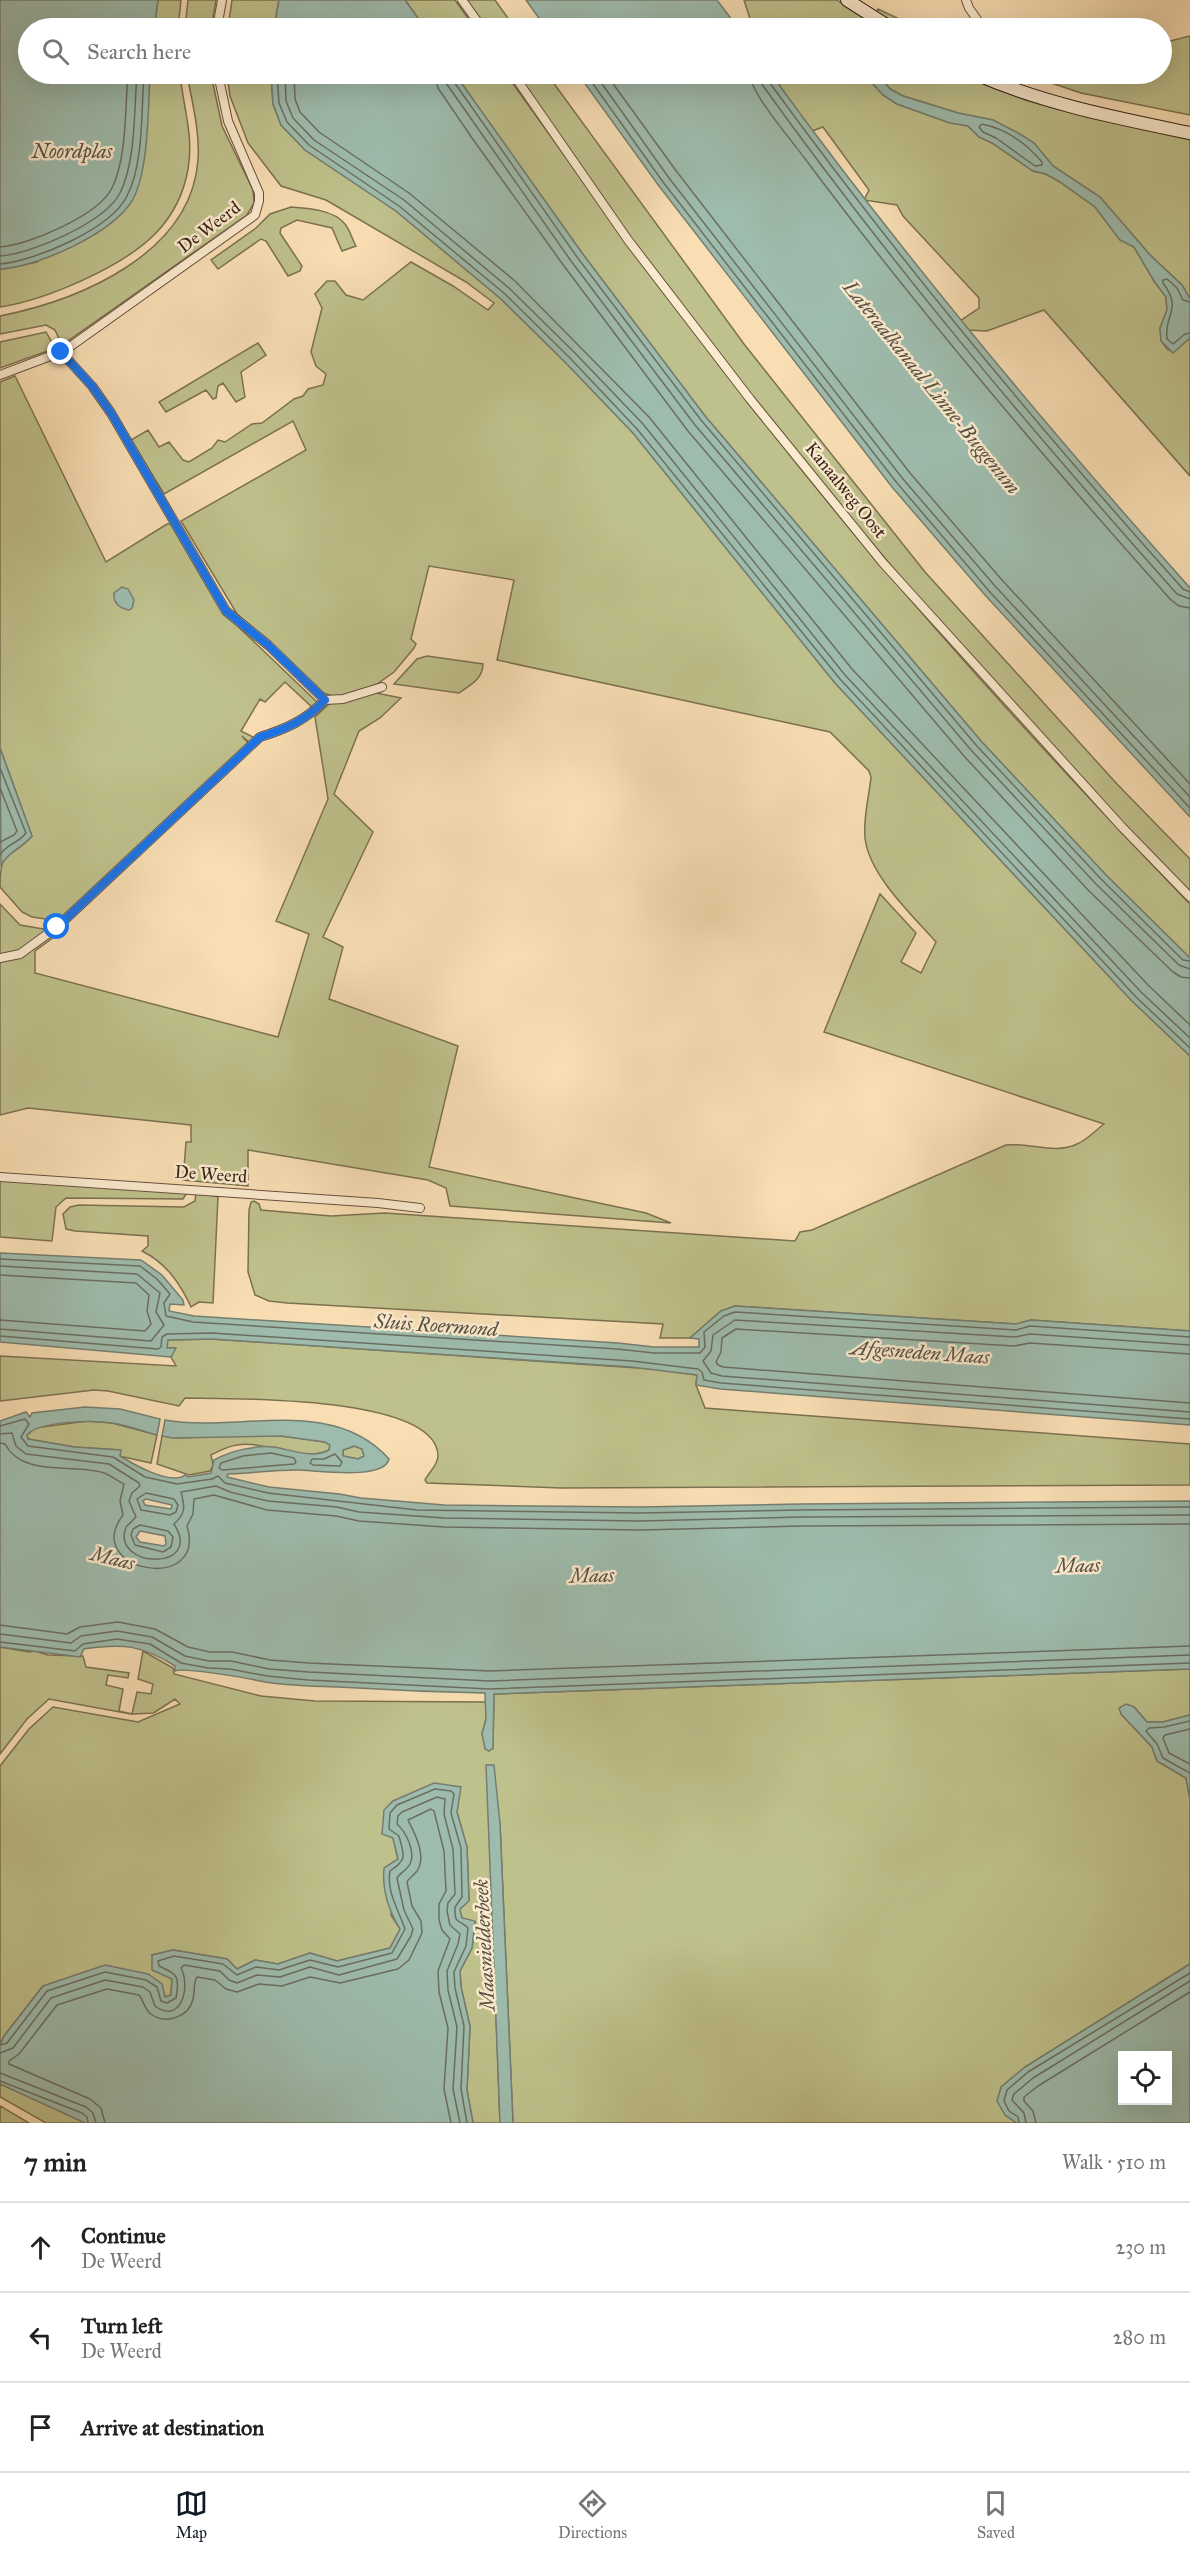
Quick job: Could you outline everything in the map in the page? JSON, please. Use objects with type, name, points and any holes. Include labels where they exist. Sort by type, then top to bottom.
[{"type":"main road","points":[[847,0],[875,18]]},
{"type":"main road","points":[[1004,84],[1080,109],[1190,133]]},
{"type":"street","points":[[219,18],[222,0]]},
{"type":"street","points":[[462,0],[475,18]]},
{"type":"street","points":[[966,0],[977,18]]},
{"type":"street","name":"De Weerd","points":[[0,375],[61,352],[255,215],[259,193],[228,121],[220,84]]},
{"type":"street","name":"Kanaalweg Oost","points":[[520,84],[628,240],[750,399],[883,562],[1122,827],[1190,897]]},
{"type":"street","points":[[61,352],[92,386],[111,413],[226,611],[268,645],[325,700]]},
{"type":"street","points":[[0,958],[20,954],[57,927],[260,737],[284,730],[311,714],[325,700],[343,699],[382,687]]},
{"type":"street","name":"De Weerd","points":[[0,1176],[420,1208]]},
{"type":"green space","points":[[158,0],[181,0],[179,18],[155,18]]},
{"type":"green space","points":[[188,0],[216,0],[213,18],[186,18]]},
{"type":"green space","points":[[232,0],[279,0],[276,18],[229,18]]},
{"type":"green space","points":[[405,0],[455,0],[468,18],[418,18]]},
{"type":"green space","points":[[465,0],[495,0],[508,18],[477,18]]},
{"type":"green space","points":[[744,0],[837,0],[863,18],[750,18]]},
{"type":"green space","points":[[878,9],[897,18],[885,18],[876,13]]},
{"type":"green space","points":[[1190,36],[1190,115],[1081,93],[1054,84],[1172,84],[1172,40]]},
{"type":"green space","points":[[149,84],[182,84],[190,157],[181,195],[162,226],[142,246],[104,270],[39,297],[0,307],[0,269],[37,262],[143,167]]},
{"type":"green space","points":[[189,84],[213,84],[222,126],[253,190],[254,203],[247,215],[62,345],[55,330],[46,325],[0,334],[0,316],[64,298],[96,284],[126,267],[153,246],[175,222],[191,193],[198,160],[197,127]]},
{"type":"green space","points":[[228,84],[272,84],[273,104],[281,125],[305,150],[396,211],[501,299],[565,362],[633,433],[835,683],[1132,1001],[1190,1056],[1190,1331],[1031,1320],[1016,1324],[735,1306],[721,1311],[690,1338],[660,1338],[663,1324],[287,1303],[269,1301],[255,1295],[248,1272],[249,1210],[251,1202],[254,1201],[259,1204],[261,1210],[331,1216],[385,1213],[795,1241],[800,1232],[812,1230],[1006,1145],[1068,1147],[1084,1140],[1104,1124],[824,1032],[880,894],[916,933],[901,962],[921,973],[936,942],[893,894],[874,866],[865,838],[865,815],[871,777],[869,771],[830,732],[497,660],[514,580],[429,566],[411,639],[416,644],[414,648],[394,672],[377,684],[360,692],[337,697],[323,693],[237,614],[181,521],[306,450],[293,421],[164,494],[131,440],[148,430],[159,447],[169,442],[183,460],[189,462],[212,448],[218,440],[225,442],[252,424],[262,423],[294,399],[303,396],[308,389],[323,385],[326,374],[316,366],[311,352],[322,308],[315,294],[327,281],[335,281],[346,295],[363,300],[411,262],[453,286],[488,310],[494,303],[466,282],[326,200],[281,186],[248,143],[230,96]]},
{"type":"green space","points":[[462,84],[513,84],[633,250],[720,365],[855,535],[936,630],[1104,814],[1190,904],[1190,958],[1106,875],[981,741],[705,416],[582,253]]},
{"type":"green space","points":[[523,84],[554,84],[744,344],[925,572],[1117,784],[1190,859],[1190,893],[1039,733],[893,568],[822,483],[685,310],[580,167]]},
{"type":"green space","points":[[778,84],[873,84],[883,95],[897,104],[950,123],[968,126],[979,137],[992,143],[1033,171],[1046,174],[1060,182],[1095,207],[1120,240],[1134,247],[1166,297],[1167,310],[1160,328],[1161,341],[1168,350],[1178,349],[1180,344],[1190,338],[1190,476],[1044,310],[987,331],[967,330],[960,321],[979,308],[979,298],[903,216],[897,205],[864,200],[869,190],[823,127],[812,131]]},
{"type":"green space","points":[[886,84],[984,84],[1025,100],[1086,117],[1190,140],[1190,299],[1182,285],[1150,255],[1100,197],[1053,166],[1034,143],[993,120],[958,113],[903,96]]},
{"type":"green space","points":[[291,207],[320,211],[340,219],[347,226],[356,246],[342,251],[332,228],[297,220],[281,228],[280,233],[302,266],[300,271],[288,276],[266,241],[261,239],[218,269],[211,260],[256,228],[270,214]]},
{"type":"green space","points":[[46,332],[54,346],[53,349],[0,368],[0,342]]},
{"type":"green space","points":[[258,343],[266,355],[241,372],[245,397],[236,402],[223,383],[218,386],[216,398],[213,399],[206,390],[166,412],[159,402]]},
{"type":"green space","points":[[15,376],[106,562],[167,524],[171,524],[223,612],[317,702],[313,708],[285,682],[265,702],[260,699],[241,731],[255,738],[250,743],[242,736],[248,743],[59,921],[32,917],[22,912],[0,887],[0,874],[4,859],[32,836],[0,748],[0,382]]},
{"type":"green space","points":[[427,656],[483,664],[481,674],[459,693],[394,684],[417,659]]},
{"type":"green space","points":[[376,693],[401,698],[380,718],[359,731],[334,794],[373,832],[323,937],[343,947],[329,999],[458,1046],[429,1167],[646,1213],[671,1223],[450,1206],[446,1188],[428,1180],[248,1150],[248,1186],[183,1180],[186,1142],[191,1142],[191,1125],[28,1108],[0,1115],[0,904],[20,925],[61,932],[35,951],[35,973],[278,1037],[309,934],[276,921],[328,799],[315,717],[329,704]]},
{"type":"green space","points":[[0,1180],[188,1191],[183,1199],[66,1198],[56,1207],[52,1241],[0,1237]]},
{"type":"green space","points":[[196,1192],[218,1197],[213,1303],[199,1302],[191,1307],[171,1274],[158,1261],[142,1251],[148,1246],[148,1236],[66,1229],[63,1214],[70,1207],[79,1205],[184,1207],[195,1201]]},
{"type":"green space","points":[[212,1339],[653,1369],[697,1375],[696,1385],[705,1408],[1190,1444],[1190,1485],[561,1488],[427,1483],[425,1480],[438,1459],[429,1436],[404,1421],[369,1411],[283,1400],[185,1398],[179,1406],[94,1390],[0,1401],[0,1356],[176,1366],[171,1357],[175,1348],[167,1348],[167,1340]]},
{"type":"green space","points":[[87,1421],[112,1423],[157,1435],[151,1463],[119,1456],[120,1450],[74,1447],[28,1439],[27,1435],[35,1428]]},
{"type":"green space","points":[[162,1436],[179,1438],[281,1436],[325,1442],[330,1445],[329,1450],[318,1454],[295,1453],[248,1444],[234,1446],[211,1455],[213,1465],[210,1471],[189,1475],[157,1464]]},
{"type":"green space","points":[[355,1446],[362,1449],[364,1456],[358,1459],[343,1456],[343,1450]]},
{"type":"green space","points":[[0,1647],[35,1651],[48,1655],[83,1656],[86,1667],[129,1673],[128,1678],[108,1675],[106,1685],[123,1689],[119,1711],[132,1714],[49,1699],[27,1719],[0,1754]]},
{"type":"green space","points":[[143,1651],[173,1668],[174,1674],[261,1696],[315,1701],[487,1702],[482,1734],[493,1748],[494,1694],[1190,1669],[1190,1715],[1163,1722],[1147,1722],[1134,1707],[1121,1714],[1152,1747],[1157,1761],[1186,1778],[1190,1799],[1190,1964],[1025,2067],[1005,2115],[1017,2123],[513,2123],[500,1824],[487,1765],[500,2123],[473,2123],[467,2090],[470,2026],[461,1987],[460,1971],[472,1948],[475,1922],[461,1918],[460,1909],[469,1900],[467,1847],[457,1812],[460,1787],[393,1838],[398,1859],[391,1915],[400,1929],[390,1948],[337,1961],[310,1953],[278,1964],[255,1960],[237,1969],[227,1959],[173,1950],[152,1955],[172,1979],[171,1995],[165,1997],[43,1986],[4,2036],[0,2045],[0,1766],[29,1729],[53,1707],[138,1722],[180,1704],[175,1699],[153,1713],[132,1714],[137,1692],[151,1694],[153,1684],[138,1679]]},
{"type":"green space","points":[[0,2084],[79,2118],[85,2123],[46,2123],[0,2097]]},
{"type":"green space","points":[[0,2106],[29,2123],[0,2123]]},
{"type":"water","name":"Noordplas","points":[[0,0],[158,0],[155,18],[18,18],[18,84],[150,84],[148,121],[145,157],[138,189],[122,213],[108,225],[72,247],[34,262],[0,269]]},
{"type":"water","points":[[279,0],[405,0],[418,18],[276,18]]},
{"type":"water","points":[[526,0],[717,0],[730,18],[539,18]]},
{"type":"water","points":[[272,84],[462,84],[582,253],[705,416],[981,741],[1106,875],[1190,958],[1190,1056],[1132,1001],[835,683],[633,433],[565,362],[501,299],[396,211],[305,150],[281,125],[273,104]]},
{"type":"water","name":"Lateraalkanaal Linne-Buggenum","points":[[585,84],[778,84],[871,207],[974,336],[1190,588],[1190,817],[985,595],[892,487],[659,186]]},
{"type":"water","points":[[873,84],[886,84],[903,96],[958,113],[993,120],[1034,143],[1053,166],[1100,197],[1150,255],[1182,285],[1190,299],[1190,338],[1173,353],[1161,341],[1160,328],[1167,310],[1166,297],[1134,247],[1120,240],[1095,207],[1060,182],[1046,174],[1033,171],[992,143],[979,137],[968,126],[950,123],[897,104],[883,95]]},
{"type":"water","points":[[122,587],[128,589],[134,600],[129,610],[122,608],[115,600],[114,593]]},
{"type":"water","points":[[0,748],[32,836],[1,865]]},
{"type":"water","name":"Afgesneden Maas","points":[[0,1253],[141,1260],[162,1275],[183,1300],[184,1305],[170,1304],[169,1311],[194,1316],[654,1347],[699,1347],[699,1339],[690,1338],[721,1311],[735,1306],[1016,1324],[1031,1320],[1190,1331],[1190,1425],[720,1389],[696,1385],[697,1375],[631,1367],[212,1339],[168,1340],[167,1348],[176,1348],[171,1357],[0,1342]]},
{"type":"water","name":"Maas","points":[[85,1407],[120,1409],[160,1419],[157,1435],[118,1424],[93,1422],[54,1424],[33,1430],[27,1435],[28,1439],[74,1447],[121,1450],[120,1456],[134,1464],[152,1473],[171,1478],[211,1473],[214,1460],[243,1449],[274,1447],[316,1454],[329,1450],[330,1445],[325,1442],[281,1436],[173,1438],[162,1436],[165,1420],[222,1423],[283,1420],[312,1422],[340,1428],[366,1439],[389,1459],[384,1466],[375,1470],[348,1473],[288,1470],[228,1474],[227,1477],[269,1487],[444,1505],[640,1507],[1190,1501],[1190,1669],[494,1694],[493,1748],[489,1751],[485,1749],[482,1734],[486,1719],[485,1693],[289,1685],[229,1675],[175,1671],[175,1666],[163,1659],[142,1650],[121,1646],[84,1649],[80,1657],[0,1647],[0,1421],[26,1412],[30,1417],[32,1413]],"holes":[[[354,1446],[362,1449],[364,1456],[358,1459],[343,1456],[343,1450]],[[146,1499],[172,1505],[171,1509],[145,1505],[143,1501]],[[140,1531],[165,1536],[166,1544],[164,1546],[140,1542],[136,1537]]]},
{"type":"water","points":[[1126,1704],[1134,1707],[1147,1722],[1163,1722],[1190,1715],[1190,1799],[1186,1778],[1157,1761],[1152,1747],[1121,1714],[1119,1708]]},
{"type":"water","points":[[486,1765],[494,1765],[500,1824],[513,2123],[500,2123]]},
{"type":"water","points":[[434,1783],[461,1787],[457,1812],[467,1847],[469,1901],[460,1909],[462,1918],[475,1921],[472,1948],[460,1971],[461,1987],[470,2026],[467,2090],[473,2123],[85,2123],[0,2084],[0,2045],[4,2036],[43,1986],[105,1965],[148,1974],[162,1984],[165,1997],[171,1995],[172,1979],[152,1970],[152,1955],[173,1950],[227,1959],[237,1969],[255,1960],[278,1964],[310,1953],[337,1961],[390,1948],[400,1929],[387,1900],[384,1868],[398,1859],[393,1838],[382,1834],[384,1810],[393,1801]]},
{"type":"water","points":[[1190,1964],[1190,2123],[1017,2123],[1005,2115],[997,2101],[1001,2087],[1025,2067]]},
{"type":"route","points":[[57,927],[260,737],[284,730],[311,714],[325,700],[268,645],[226,611],[111,413],[92,386],[61,352]]},
{"type":"water label","name":"Sluis Roermond","points":[[436,1325]]},
{"type":"water label","name":"Maasnielderbeek","points":[[484,1945]]}]
